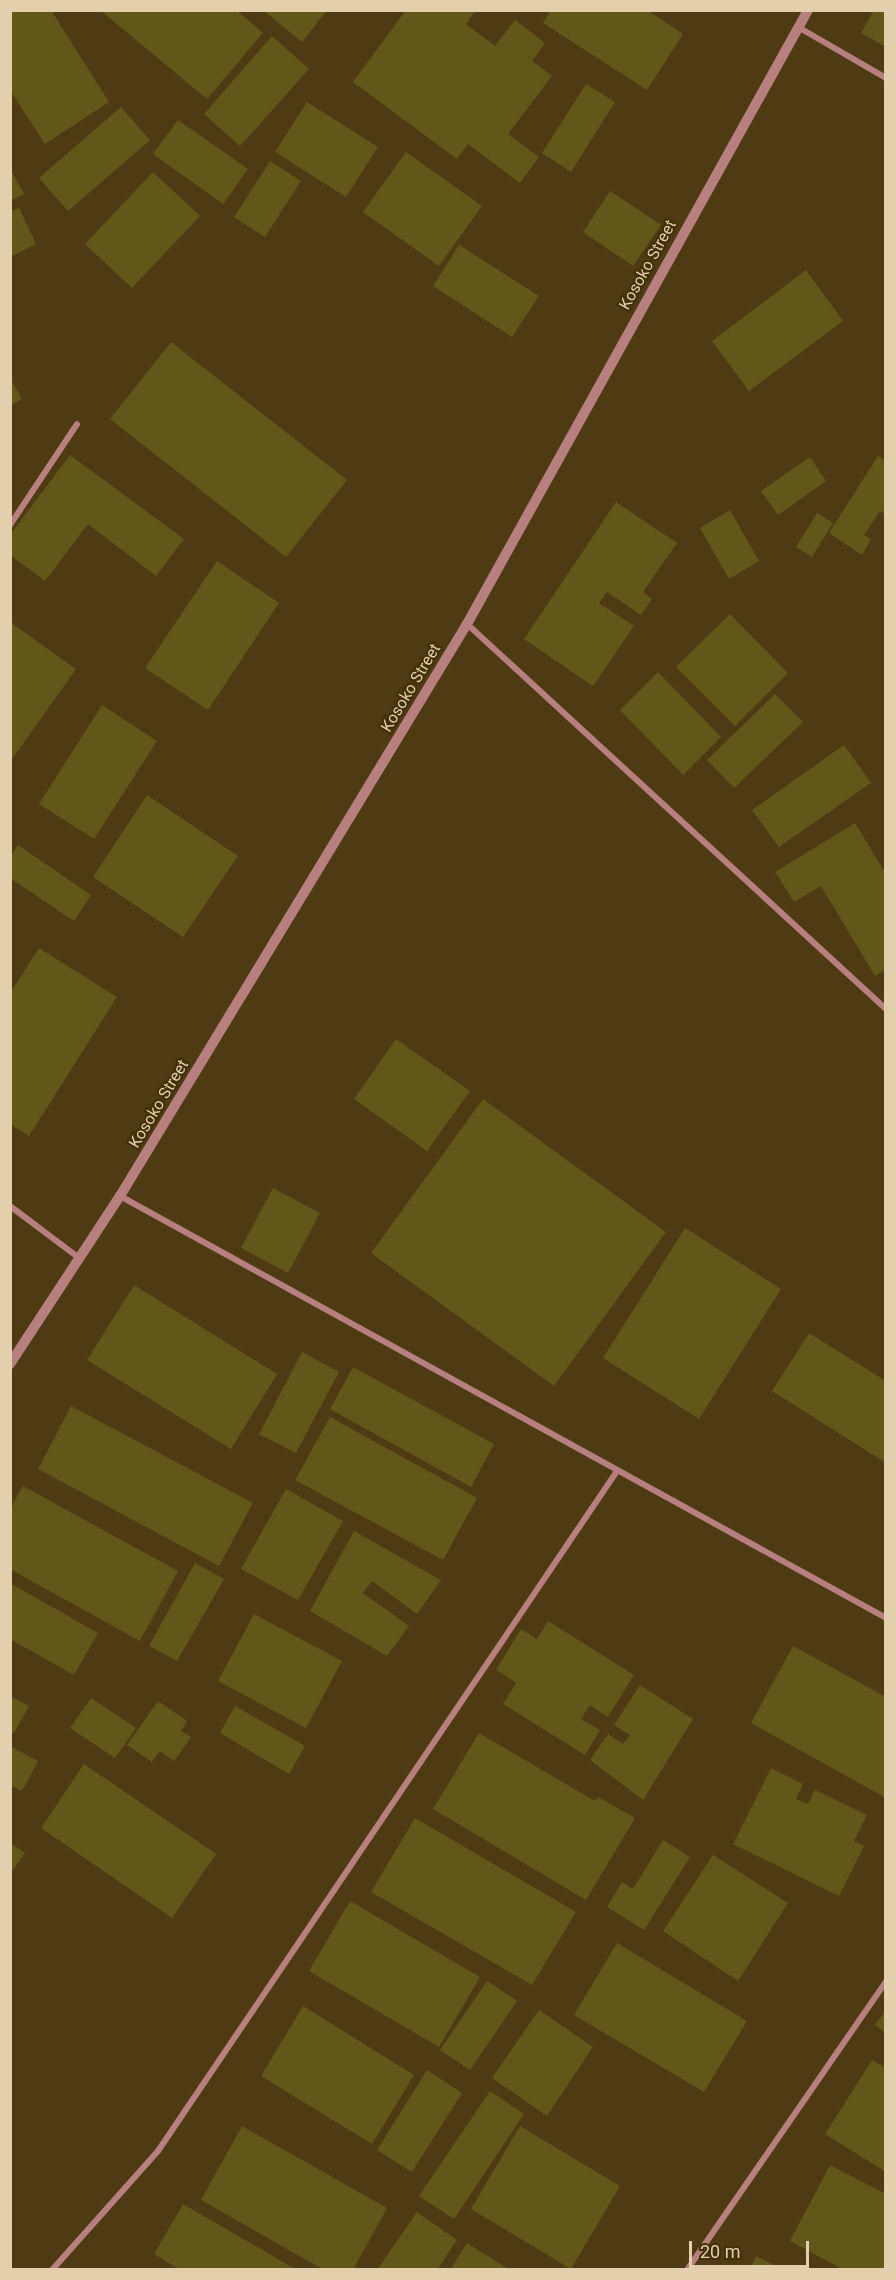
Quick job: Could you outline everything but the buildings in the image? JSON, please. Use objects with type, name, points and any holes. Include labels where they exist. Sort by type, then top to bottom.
[{"type":"street","name":"Kosoko Street","points":[[10,1364],[120,1196],[467,624],[808,10]]},
{"type":"street","points":[[797,27],[885,78]]},
{"type":"street","points":[[10,525],[77,424]]},
{"type":"street","points":[[467,624],[885,1009]]},
{"type":"street","points":[[120,1196],[885,1618]]},
{"type":"street","points":[[10,1206],[78,1257]]},
{"type":"street","points":[[52,2270],[158,2151],[617,1471]]},
{"type":"street","points":[[687,2270],[885,1981]]}]
